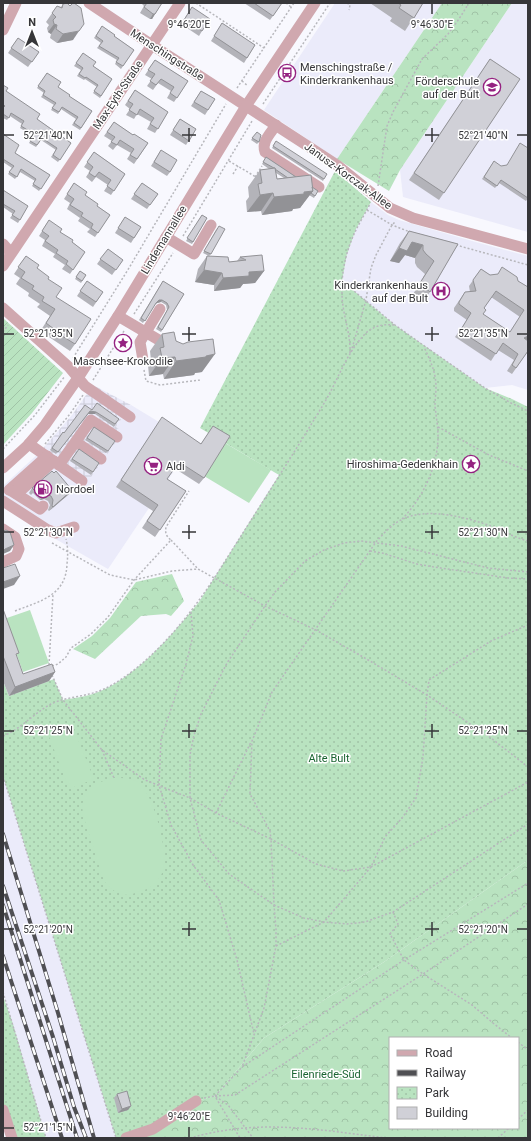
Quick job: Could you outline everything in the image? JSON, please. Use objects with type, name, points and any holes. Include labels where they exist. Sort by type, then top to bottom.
[{"type":"street","points":[[3,30],[16,3]]},
{"type":"street","name":"Menschingstraße","points":[[89,3],[246,106]]},
{"type":"street","name":"Max-Eyth-Straße","points":[[3,266],[180,3]]},
{"type":"street","name":"Lindemannallee","points":[[3,468],[29,444],[45,425],[78,378],[118,316],[246,106],[315,3]]},
{"type":"street","name":"Janusz-Korczak-Allee","points":[[246,106],[337,165],[390,208],[403,214],[528,249]]},
{"type":"street","points":[[276,125],[265,142],[265,152],[319,187]]},
{"type":"street","points":[[166,237],[194,254],[211,225]]},
{"type":"street","points":[[3,244],[12,252]]},
{"type":"street","points":[[3,308],[68,367],[84,386],[130,417]]},
{"type":"street","points":[[142,360],[140,342],[160,308]]},
{"type":"street","points":[[118,316],[169,346],[170,355]]},
{"type":"street","points":[[12,492],[76,442],[91,420],[116,437]]},
{"type":"street","points":[[76,442],[101,459]]},
{"type":"street","points":[[29,444],[82,481]]},
{"type":"street","points":[[12,492],[40,509],[43,506]]},
{"type":"street","points":[[12,492],[13,508]]},
{"type":"street","points":[[3,501],[48,530],[56,533],[69,529]]},
{"type":"street","points":[[3,528],[15,538],[19,549],[16,556],[3,562]]},
{"type":"street","points":[[126,1138],[153,1129],[196,1101]]},
{"type":"street","points":[[3,1110],[12,1138]]},
{"type":"path","points":[[196,3],[264,48]]},
{"type":"path","points":[[286,3],[291,7]]},
{"type":"path","points":[[3,449],[35,415],[65,376],[68,367],[231,96],[294,3]]},
{"type":"path","points":[[257,113],[330,3]]},
{"type":"path","points":[[347,3],[350,5],[349,10]]},
{"type":"path","points":[[350,353],[349,335],[342,301],[342,281],[347,254],[356,229],[375,196],[379,182],[387,126],[393,112],[422,60],[448,34],[469,3]]},
{"type":"path","points":[[229,161],[260,180]]},
{"type":"path","points":[[233,174],[238,166]]},
{"type":"path","points":[[255,176],[262,166]]},
{"type":"path","points":[[367,210],[392,225],[411,232]]},
{"type":"path","points":[[3,736],[11,733],[51,704],[93,694],[120,681],[147,659],[191,612],[215,577],[324,403],[350,353],[366,300],[371,268],[376,254],[392,225],[403,214]]},
{"type":"path","points":[[451,244],[528,266]]},
{"type":"path","points":[[342,281],[395,325],[423,345],[485,388],[528,411]]},
{"type":"path","points":[[350,353],[368,331],[376,326],[384,324],[395,325]]},
{"type":"path","points":[[216,812],[252,741],[272,692],[376,542],[417,502],[429,477],[437,451],[437,426],[434,373],[431,361],[423,345]]},
{"type":"path","points":[[142,360],[146,381],[160,385],[201,380]]},
{"type":"path","points":[[437,426],[489,455],[528,471]]},
{"type":"path","points":[[189,492],[166,527],[165,531],[166,537],[171,540],[198,569],[215,577],[265,606],[316,630],[427,695],[491,738],[528,767]]},
{"type":"path","points":[[400,520],[418,515],[449,515],[492,527],[528,541]]},
{"type":"path","points":[[15,611],[42,601],[53,594],[62,585],[67,572],[69,529]]},
{"type":"path","points":[[53,594],[49,667],[58,664],[66,657],[71,648],[91,634],[108,617],[134,580],[171,540]]},
{"type":"path","points":[[528,572],[488,568],[401,546],[376,542],[344,543],[324,550],[305,561],[275,592],[226,663],[201,714],[194,735],[190,755],[190,798],[201,840],[228,874],[274,905],[304,918],[347,924],[365,922],[393,912],[528,824]]},
{"type":"path","points":[[68,551],[110,576],[134,580],[172,571],[198,569]]},
{"type":"path","points":[[370,551],[434,568],[508,578],[528,579]]},
{"type":"path","points":[[191,612],[193,636],[186,664],[161,739],[159,785],[171,825],[193,865],[219,900],[237,960],[254,1036]]},
{"type":"path","points":[[276,946],[324,922],[371,867],[384,837],[402,818],[416,798],[423,757],[427,695],[430,680],[491,641],[528,625]]},
{"type":"path","points":[[52,673],[63,700],[102,750],[114,778]]},
{"type":"path","points":[[242,1067],[264,1008],[276,946],[270,831],[250,794],[252,741]]},
{"type":"path","points":[[102,750],[145,780],[190,798],[271,839],[316,864],[344,871],[371,867],[528,782]]},
{"type":"path","points":[[3,776],[116,1138]]},
{"type":"path","points":[[215,1096],[242,1067],[404,960],[528,883]]},
{"type":"path","points":[[196,1101],[215,1096],[235,1095],[423,974],[528,904]]},
{"type":"path","points":[[393,912],[398,924],[390,934],[404,960],[472,1005],[511,1037]]},
{"type":"path","points":[[3,992],[46,1138]]},
{"type":"path","points":[[519,1043],[528,1050]]},
{"type":"path","points":[[215,1096],[228,1105],[253,1138]]},
{"type":"path","points":[[215,1096],[240,1138]]},
{"type":"path","points":[[519,1118],[528,1110]]},
{"type":"path","points":[[190,1138],[234,1129],[277,1127],[322,1130],[387,1138]]},
{"type":"path","points":[[498,1138],[508,1129]]},
{"type":"shaded area","points":[[335,3],[442,3],[337,159],[264,110]]},
{"type":"shaded area","name":"Förderschule auf der Bult","points":[[512,3],[528,3],[528,232],[403,197],[400,170]]},
{"type":"shaded area","name":"Kinderkrankenhaus auf der Bult","points":[[371,202],[388,215],[399,220],[528,256],[528,390],[512,385],[485,388],[395,325],[342,281],[347,254],[356,229]]},
{"type":"shaded area","points":[[93,385],[131,405],[116,427],[123,432],[86,484],[39,453],[72,415]]},
{"type":"shaded area","points":[[131,405],[192,444],[108,569],[45,533],[3,505],[3,486],[39,453],[106,454],[122,432],[116,427]]},
{"type":"shaded area","points":[[3,776],[116,1138],[46,1138],[3,992]]},
{"type":"green space","points":[[442,3],[512,3],[400,170],[389,191],[337,159]]},
{"type":"green space","name":"Alte Bult","points":[[335,171],[371,202],[356,229],[347,254],[342,281],[395,325],[485,388],[528,407],[528,860],[384,962],[264,1038],[215,1096],[196,1101],[126,1138],[116,1138],[3,776],[3,681],[9,696],[54,679],[63,700],[93,694],[123,678],[151,655],[199,602],[279,475],[200,428]]},
{"type":"green space","points":[[3,318],[63,373],[32,413],[3,445]]},
{"type":"green space","points":[[225,443],[271,470],[249,503],[204,476]]},
{"type":"green space","points":[[172,574],[184,601],[171,616],[166,614],[141,616],[95,659],[73,649],[92,636],[110,618],[136,582]]},
{"type":"green space","points":[[30,610],[49,663],[23,672],[4,619]]},
{"type":"green space","points":[[71,722],[94,779],[69,789],[47,731]]},
{"type":"green space","points":[[114,778],[123,778],[138,782],[144,788],[153,808],[161,832],[163,844],[164,864],[156,883],[145,890],[126,895],[114,891],[104,881],[83,815],[83,799],[89,789],[99,782]]},
{"type":"green space","name":"Eilenriede-Süd","points":[[528,860],[528,1138],[137,1138],[196,1101],[215,1096],[264,1038],[384,962]]},
{"type":"green space","points":[[3,996],[13,1024],[46,1138],[12,1138],[3,1107]]},
{"type":"building","points":[[67,3],[70,6],[74,3],[81,8],[84,24],[79,31],[63,34],[56,29],[57,25],[54,24],[53,20],[56,17],[52,13],[57,6],[62,8],[63,4]]},
{"type":"building","points":[[147,3],[162,3],[155,14],[153,14],[144,7]]},
{"type":"building","points":[[254,3],[282,3],[273,16]]},
{"type":"building","points":[[398,3],[423,3],[414,18],[399,8],[401,5]]},
{"type":"building","points":[[192,7],[210,19],[202,31],[184,20]]},
{"type":"building","points":[[222,23],[255,45],[247,58],[214,36]]},
{"type":"building","points":[[102,26],[134,50],[123,66],[116,62],[119,58],[99,46],[103,41],[96,36]]},
{"type":"building","points":[[18,38],[39,52],[32,62],[11,48]]},
{"type":"building","points":[[83,53],[96,62],[93,66],[112,79],[101,96],[94,91],[98,85],[79,74],[83,68],[76,63]]},
{"type":"building","points":[[490,59],[520,79],[444,193],[414,173]]},
{"type":"building","points":[[155,60],[188,81],[177,98],[170,93],[174,87],[161,79],[156,85],[150,81],[155,74],[148,70]]},
{"type":"building","points":[[47,73],[61,82],[58,87],[92,111],[81,128],[74,123],[78,117],[62,107],[59,112],[52,108],[56,103],[43,95],[45,91],[38,86]]},
{"type":"building","points":[[3,85],[8,88],[6,91],[40,114],[37,119],[71,143],[60,160],[53,155],[57,148],[42,138],[37,145],[30,141],[34,134],[21,126],[24,121],[11,113],[9,118],[3,114],[3,108],[5,106],[3,104]]},
{"type":"building","points":[[135,90],[168,112],[158,129],[150,124],[154,118],[140,109],[137,115],[129,110],[133,104],[128,101]]},
{"type":"building","points":[[201,91],[215,99],[208,110],[194,102]]},
{"type":"building","points":[[180,119],[196,129],[189,141],[173,130]]},
{"type":"building","points":[[114,122],[148,143],[137,159],[130,155],[134,149],[120,140],[117,145],[111,142],[115,137],[107,132]]},
{"type":"building","points":[[257,132],[261,135],[259,142],[252,138]]},
{"type":"building","points":[[3,134],[19,145],[15,153],[50,175],[41,189],[33,184],[36,179],[21,169],[17,177],[9,172],[14,166],[3,159]]},
{"type":"building","points":[[276,141],[327,174],[324,179],[273,146]]},
{"type":"building","points":[[520,143],[528,148],[528,198],[501,180],[497,186],[484,177],[494,161],[501,166],[507,165]]},
{"type":"building","points":[[161,150],[177,160],[170,172],[154,162]]},
{"type":"building","points":[[94,152],[125,174],[114,191],[107,186],[111,180],[99,172],[95,177],[89,173],[93,167],[87,162]]},
{"type":"building","points":[[266,157],[296,177],[288,178],[275,168],[263,162]]},
{"type":"building","points":[[275,168],[277,179],[311,175],[313,191],[304,192],[304,194],[274,197],[273,193],[260,195],[258,184],[262,183],[260,170]]},
{"type":"building","points":[[74,183],[87,192],[85,195],[98,204],[97,206],[110,215],[98,233],[91,228],[93,224],[81,216],[83,213],[70,205],[74,199],[67,194]]},
{"type":"building","points":[[142,183],[158,194],[150,205],[134,194]]},
{"type":"building","points":[[312,187],[318,191],[315,196],[311,193],[313,191]]},
{"type":"building","points":[[3,190],[28,206],[20,220],[12,215],[15,211],[3,204]]},
{"type":"building","points":[[202,215],[207,218],[193,242],[187,238]]},
{"type":"building","points":[[125,217],[141,227],[134,238],[118,228]]},
{"type":"building","points":[[49,220],[62,229],[60,232],[73,240],[72,242],[85,252],[73,270],[66,264],[68,261],[56,253],[58,250],[45,241],[49,236],[42,231]]},
{"type":"building","points":[[219,226],[225,229],[211,254],[204,251]]},
{"type":"building","points":[[409,231],[458,244],[430,292],[420,283],[434,261],[423,250],[423,245],[412,242],[407,251],[399,248]]},
{"type":"building","points":[[108,249],[123,260],[116,270],[100,259]]},
{"type":"building","points":[[262,255],[264,271],[249,272],[249,276],[223,278],[222,273],[204,270],[207,256],[228,257],[229,262],[246,260],[240,257]]},
{"type":"building","points":[[26,256],[39,265],[37,268],[49,277],[48,279],[62,288],[56,297],[91,319],[75,344],[54,331],[54,329],[46,323],[55,309],[42,301],[44,297],[32,289],[34,286],[21,278],[25,272],[18,267]]},
{"type":"building","points":[[502,267],[517,277],[518,281],[528,287],[528,336],[524,338],[528,341],[528,351],[516,368],[512,365],[518,354],[503,343],[496,354],[460,331],[471,313],[459,304],[459,302],[465,292],[476,291],[473,280],[481,269],[490,275],[498,274]],"holes":[[[496,291],[524,310],[510,332],[483,314],[486,310],[484,308]]]},
{"type":"building","points":[[80,271],[86,275],[82,281],[76,277]]},
{"type":"building","points":[[87,281],[103,292],[96,302],[80,291]]},
{"type":"building","points":[[163,281],[184,294],[162,330],[158,327],[169,307],[167,303],[162,300],[159,300],[156,303],[145,321],[141,318]]},
{"type":"building","points":[[174,332],[176,341],[183,344],[213,339],[215,354],[206,357],[176,361],[175,357],[162,358],[160,348],[164,347],[162,334]]},
{"type":"building","points":[[97,403],[119,419],[115,424],[96,412],[90,411],[58,452],[52,448],[85,405],[92,410]]},
{"type":"building","points":[[162,417],[201,444],[213,426],[230,436],[204,478],[179,462],[167,479],[186,491],[160,530],[147,521],[158,505],[121,480]]},
{"type":"building","points":[[94,427],[115,441],[108,451],[87,438]]},
{"type":"building","points":[[79,449],[99,463],[93,472],[72,459]]},
{"type":"building","points":[[52,471],[54,473],[56,471],[72,490],[53,507],[53,500],[51,496],[43,496],[36,488],[34,490],[32,488]]},
{"type":"building","points":[[6,530],[10,532],[14,545],[3,551],[3,531]]},
{"type":"building","points":[[15,564],[20,576],[3,582],[3,568]]},
{"type":"building","points":[[3,609],[19,653],[16,654],[23,674],[52,664],[55,672],[15,687],[3,656]]},
{"type":"building","points":[[127,1091],[131,1106],[122,1109],[117,1094]]},
{"type":"railway","points":[[3,834],[58,1013],[94,1138]]},
{"type":"railway","points":[[3,886],[53,1037],[74,1107],[86,1138]]},
{"type":"railway","points":[[3,905],[77,1138]]},
{"type":"railway","points":[[3,956],[62,1138]]},
{"type":"place","name":"Menschingstraße / Kinderkrankenhaus","points":[[287,73]]},
{"type":"place","name":"Förderschule auf der Bult","points":[[492,87]]},
{"type":"place","name":"Kinderkrankenhaus auf der Bult","points":[[441,291]]},
{"type":"place","name":"Maschsee-Krokodile","points":[[123,343]]},
{"type":"place","name":"Hiroshima-Gedenkhain","points":[[471,464]]},
{"type":"place","name":"Aldi","points":[[153,466]]},
{"type":"place","name":"Nordoel","points":[[43,489]]}]
